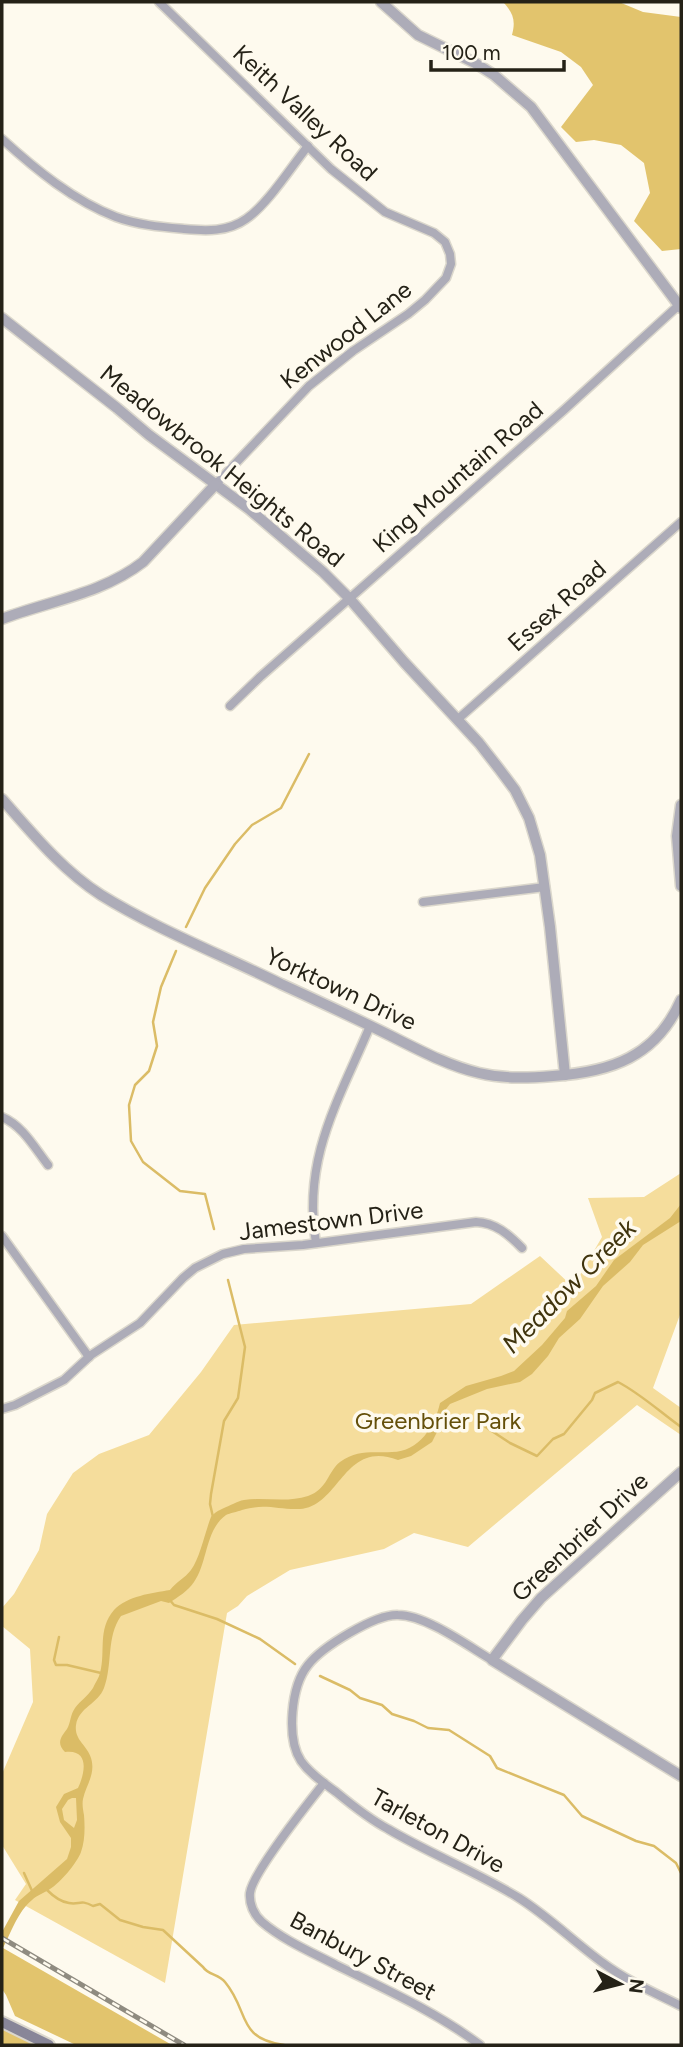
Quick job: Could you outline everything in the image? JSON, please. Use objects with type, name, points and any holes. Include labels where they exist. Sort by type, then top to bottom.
[{"type":"main road","points":[[2,2022],[49,2045]]},
{"type":"street","name":"Keith Valley Road","points":[[159,2],[331,169],[386,212],[424,227],[445,242],[450,254],[449,272]]},
{"type":"street","points":[[381,2],[418,35],[494,75],[531,107],[680,306]]},
{"type":"street","points":[[2,139],[44,173],[97,208],[118,218],[167,227],[214,230],[237,224],[254,213],[308,146]]},
{"type":"street","name":"Kenwood Lane","points":[[2,619],[91,590],[129,573],[143,562],[309,386],[353,351],[401,320],[441,285],[449,272]]},
{"type":"street","name":"King Mountain Road","points":[[230,706],[680,306]]},
{"type":"street","name":"Meadowbrook Heights Road","points":[[2,317],[149,435],[260,518],[323,572],[458,719],[500,769],[522,804],[534,833],[545,887],[565,1075]]},
{"type":"street","name":"Essex Road","points":[[458,719],[681,522]]},
{"type":"street","name":"Yorktown Drive","points":[[2,799],[59,861],[100,894],[370,1026],[457,1066],[479,1073],[521,1078],[601,1070],[632,1058],[658,1037],[668,1025],[681,1000]]},
{"type":"street","points":[[681,805],[677,836],[681,886]]},
{"type":"street","points":[[423,902],[545,887]]},
{"type":"street","points":[[316,1243],[313,1194],[321,1145],[336,1101],[370,1026]]},
{"type":"street","points":[[2,1117],[26,1135],[48,1165]]},
{"type":"street","name":"Jamestown Drive","points":[[2,1409],[64,1380],[89,1357],[139,1323],[183,1278],[223,1254],[244,1249],[316,1243],[475,1222],[495,1225],[522,1248]]},
{"type":"street","points":[[2,1236],[89,1357]]},
{"type":"street","name":"Greenbrier Drive","points":[[492,1660],[548,1591],[681,1472]]},
{"type":"street","name":"Tarleton Drive","points":[[492,1660],[424,1620],[398,1614],[375,1619],[319,1654],[309,1663],[298,1683],[292,1730],[293,1743],[302,1763],[324,1783],[387,1829],[508,1891],[530,1905],[606,1966],[681,2007]]},
{"type":"street","points":[[492,1660],[681,1776]]},
{"type":"street","name":"Banbury Street","points":[[324,1783],[252,1885],[250,1900],[255,1914],[270,1928],[296,1945],[429,2011],[480,2045]]},
{"type":"green space","name":"Greenbrier Park","points":[[681,1173],[681,1312],[653,1388],[681,1408],[681,1435],[637,1405],[468,1547],[414,1533],[384,1549],[290,1570],[247,1596],[227,1613],[165,1983],[15,1900],[26,1884],[2,1845],[2,1774],[33,1702],[30,1649],[2,1626],[2,1608],[14,1594],[39,1550],[47,1514],[73,1473],[99,1454],[149,1435],[201,1372],[234,1325],[471,1304],[540,1256],[573,1287],[602,1237],[588,1198],[644,1197]]},
{"type":"shaded area","points":[[503,2],[619,2],[643,12],[681,17],[681,249],[662,251],[634,221],[650,193],[644,163],[621,145],[594,140],[576,142],[561,127],[593,85],[581,67],[561,52],[512,35],[513,17]]},
{"type":"shaded area","points":[[681,1204],[681,1221],[643,1245],[630,1262],[603,1286],[580,1319],[559,1338],[532,1374],[520,1382],[487,1389],[450,1404],[432,1442],[411,1456],[398,1460],[380,1456],[366,1458],[354,1465],[325,1497],[313,1505],[300,1509],[258,1507],[226,1515],[214,1529],[199,1574],[183,1594],[169,1603],[161,1601],[121,1616],[113,1633],[104,1688],[98,1698],[81,1714],[76,1725],[77,1735],[89,1753],[92,1764],[83,1801],[85,1829],[81,1852],[58,1882],[27,1905],[2,1950],[2,1932],[19,1901],[67,1859],[71,1847],[71,1838],[60,1822],[56,1807],[64,1794],[78,1788],[84,1763],[79,1754],[65,1752],[60,1740],[73,1711],[91,1691],[99,1677],[105,1625],[114,1610],[133,1598],[170,1590],[186,1575],[197,1559],[211,1517],[218,1511],[244,1500],[308,1496],[324,1485],[340,1462],[353,1455],[402,1451],[418,1443],[430,1429],[440,1403],[466,1386],[514,1371],[542,1345],[565,1318],[567,1311],[596,1286],[614,1260],[670,1218]],"holes":[[[76,1798],[77,1820],[74,1828],[64,1820],[62,1809],[68,1800]]]},
{"type":"shaded area","points":[[3,1948],[172,2045],[76,2045],[15,2016],[2,1989]]},
{"type":"shaded area","points":[[2,2029],[35,2045],[2,2045]]},
{"type":"waterway","points":[[186,927],[205,888],[235,844],[252,825],[281,808],[309,754]]},
{"type":"waterway","points":[[176,951],[161,987],[153,1022],[157,1046],[149,1071],[135,1085],[129,1105],[131,1141],[143,1162],[180,1191],[205,1194],[214,1229]]},
{"type":"waterway","points":[[213,1517],[211,1494],[224,1421],[238,1398],[245,1347],[228,1280]]},
{"type":"waterway","points":[[478,1422],[510,1443],[537,1456],[553,1439],[564,1434],[595,1393],[618,1382],[681,1427]]},
{"type":"waterway","points":[[443,1419],[461,1416],[471,1418]]},
{"type":"waterway","points":[[169,1599],[174,1605],[217,1619],[260,1639],[295,1664]]},
{"type":"waterway","points":[[59,1637],[54,1660],[56,1665],[101,1673]]},
{"type":"waterway","points":[[320,1676],[350,1690],[360,1698],[382,1705],[392,1714],[428,1728],[449,1730],[490,1756],[497,1768],[564,1795],[582,1816],[636,1841],[654,1846],[676,1863],[681,1873]]},
{"type":"waterway","points":[[24,1873],[33,1893]]},
{"type":"waterway","points":[[47,1890],[63,1901],[93,1906],[100,1904],[120,1920],[163,1930],[205,1970],[225,1982],[251,2030],[269,2042],[284,2045]]},
{"type":"railway","points":[[2,1938],[184,2045]]},
{"type":"water label","name":"Meadow Creek","points":[[569,1286]]}]
